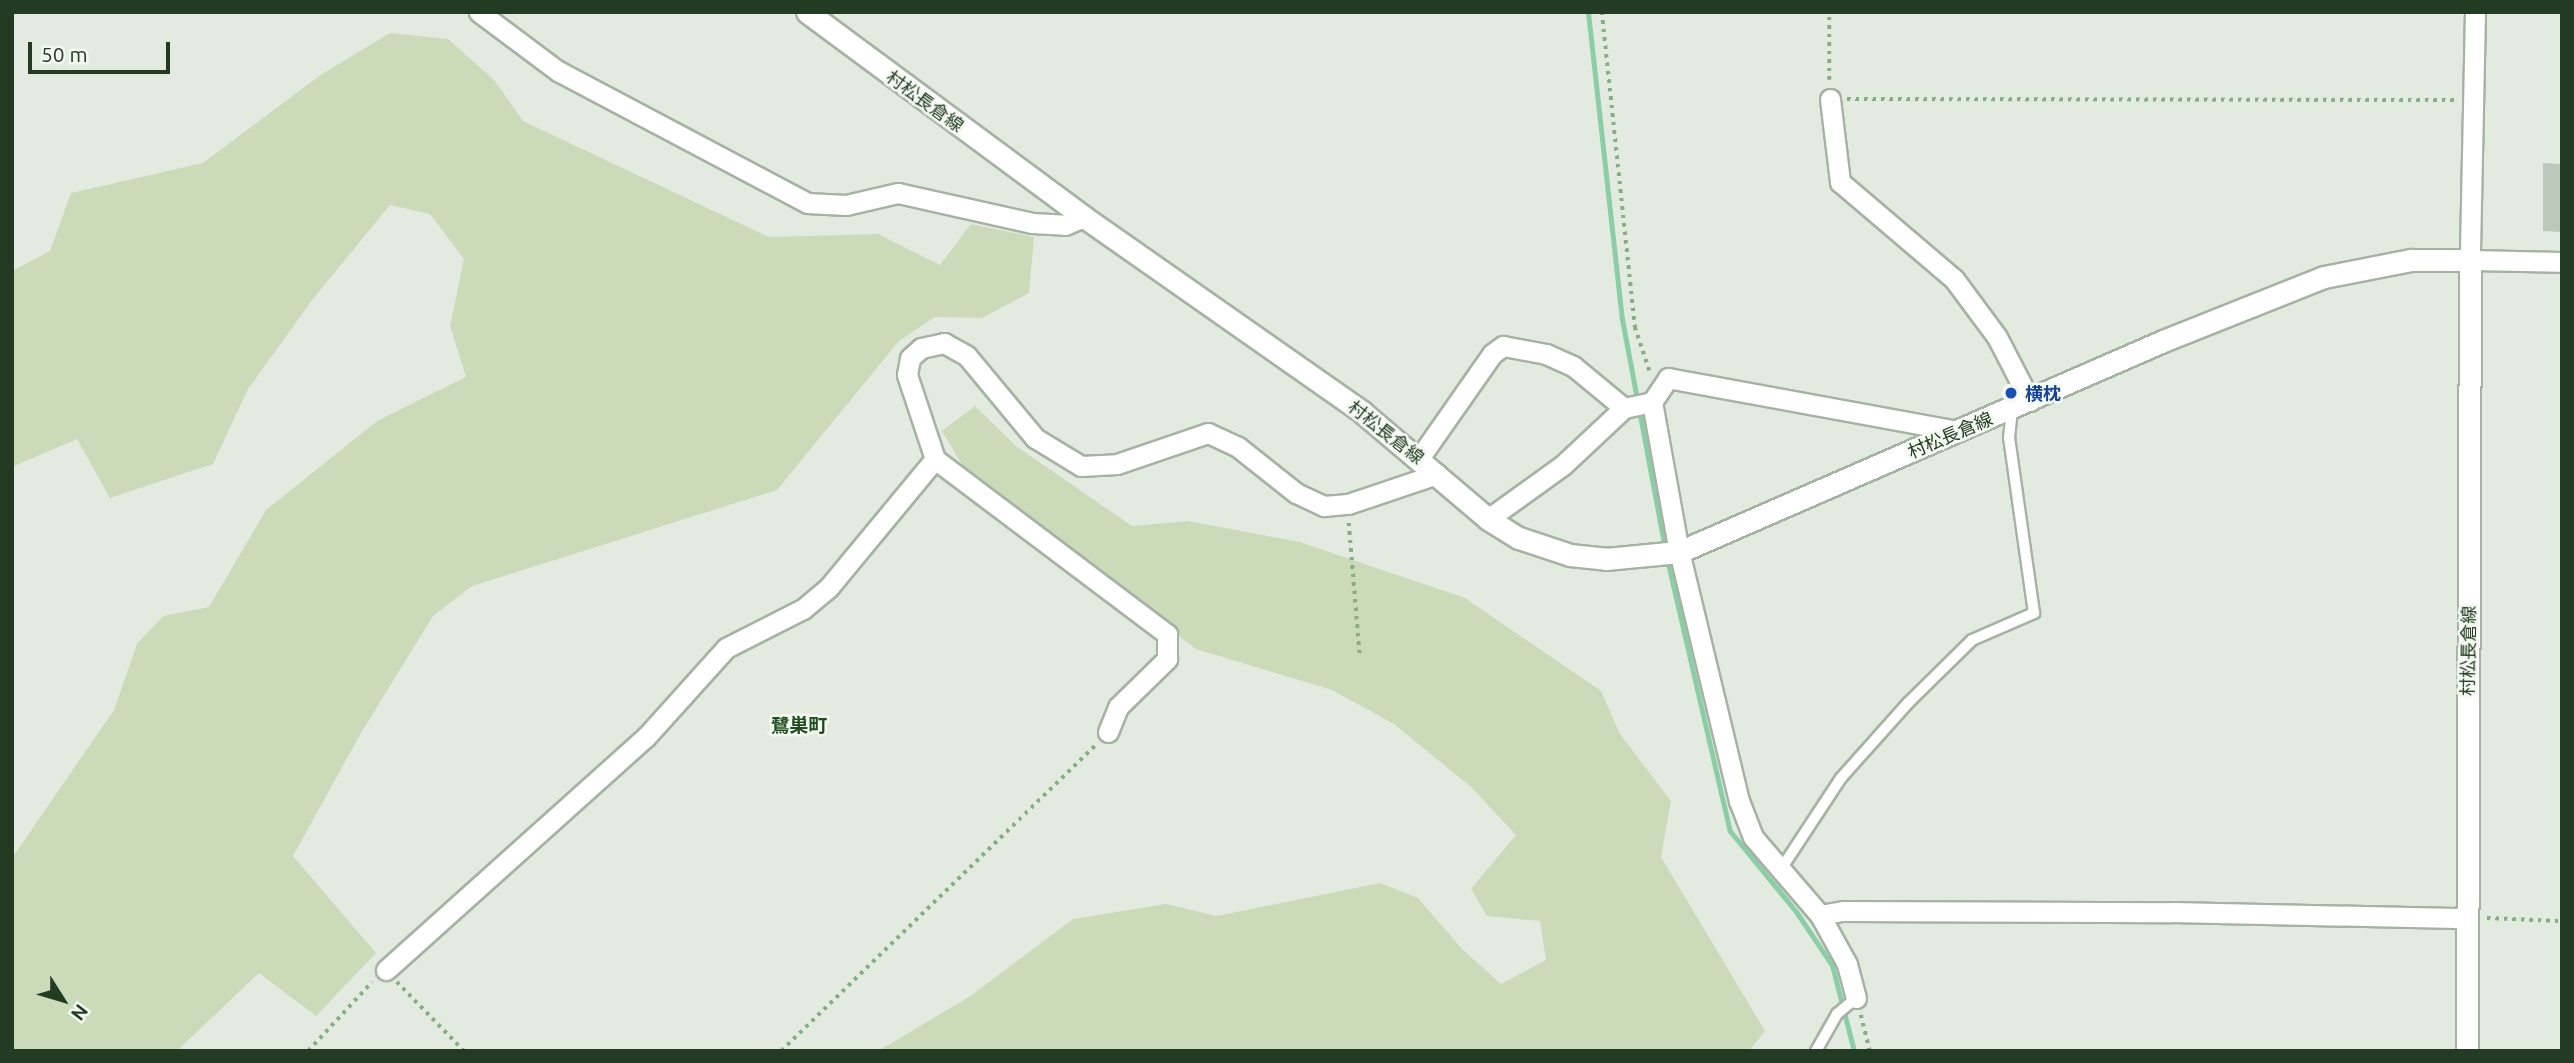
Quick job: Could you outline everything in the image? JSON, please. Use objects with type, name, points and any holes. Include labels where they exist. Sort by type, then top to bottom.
[{"type":"main road","name":"村松長倉線","points":[[807,12],[1084,216],[1420,457],[1488,519],[1519,538],[1570,555],[1606,559],[1679,552],[1958,431],[2324,278],[2412,260],[2470,260],[2467,1051]]},
{"type":"street","points":[[478,12],[558,71],[807,203],[845,205],[898,192],[1031,223],[1065,225],[1084,216]]},
{"type":"street","points":[[2475,12],[2470,260],[2562,262]]},
{"type":"street","points":[[1830,99],[1840,182],[1954,279],[1997,337],[2021,405]]},
{"type":"street","points":[[1108,732],[1118,707],[1167,659],[1167,634],[935,459],[907,375],[911,358],[921,348],[944,343],[967,355],[1035,438],[1073,463],[1117,464],[1208,433],[1238,447],[1308,501],[1324,506],[1348,504],[1437,474]]},
{"type":"street","points":[[1420,457],[1503,346],[1546,354],[1573,366],[1623,408]]},
{"type":"street","points":[[1856,998],[1847,964],[1820,915],[1754,836],[1738,801],[1679,552],[1652,402],[1668,378],[1676,378],[1958,431]]},
{"type":"street","points":[[1488,519],[1563,465],[1623,408],[1652,402]]},
{"type":"street","points":[[386,970],[625,757],[726,648],[803,609],[829,587],[935,459]]},
{"type":"street","points":[[1820,915],[1843,911],[2130,912],[2468,918]]},
{"type":"lane","points":[[1781,869],[1841,778],[1916,695],[1972,640],[2034,612],[2009,438],[2021,405]]},
{"type":"lane","points":[[1816,1051],[1837,1014],[1856,998]]},
{"type":"path","points":[[1602,12],[1634,314],[1653,381],[1652,402]]},
{"type":"path","points":[[1829,12],[1830,99],[2473,100]]},
{"type":"path","points":[[1348,504],[1360,658]]},
{"type":"path","points":[[781,1051],[1108,732]]},
{"type":"path","points":[[2468,918],[2562,921]]},
{"type":"path","points":[[308,1051],[386,970],[464,1051]]},
{"type":"path","points":[[1856,998],[1870,1051]]},
{"type":"green space","points":[[390,33],[448,39],[494,80],[523,121],[769,237],[878,234],[940,265],[971,224],[1034,237],[1029,293],[982,318],[935,317],[899,341],[777,490],[472,586],[433,616],[361,733],[293,856],[376,953],[316,1016],[259,973],[177,1051],[12,1051],[12,858],[114,710],[137,644],[163,616],[209,607],[266,510],[377,421],[466,377],[450,326],[464,259],[430,214],[390,205],[313,299],[248,389],[213,464],[110,498],[77,439],[12,467],[12,271],[50,251],[71,193],[203,163],[322,74]]},
{"type":"green space","points":[[975,406],[1016,446],[1132,526],[1188,521],[1300,542],[1465,598],[1601,691],[1620,734],[1671,801],[1661,857],[1765,1031],[1749,1051],[878,1051],[969,997],[1073,919],[1166,904],[1217,916],[1380,883],[1418,898],[1462,949],[1501,984],[1546,960],[1540,921],[1487,916],[1471,889],[1516,835],[1471,787],[1394,724],[1332,690],[1196,649],[965,470],[942,431]]},
{"type":"building","points":[[2543,163],[2562,164],[2562,232],[2543,231]]},
{"type":"waterway","points":[[1588,12],[1622,319],[1665,549]]},
{"type":"waterway","points":[[1667,559],[1730,831],[1797,913],[1832,965],[1854,1051]]},
{"type":"place","name":"横枕","points":[[2011,393]]},
{"type":"district","name":"鷺巣町","points":[[799,726]]}]
